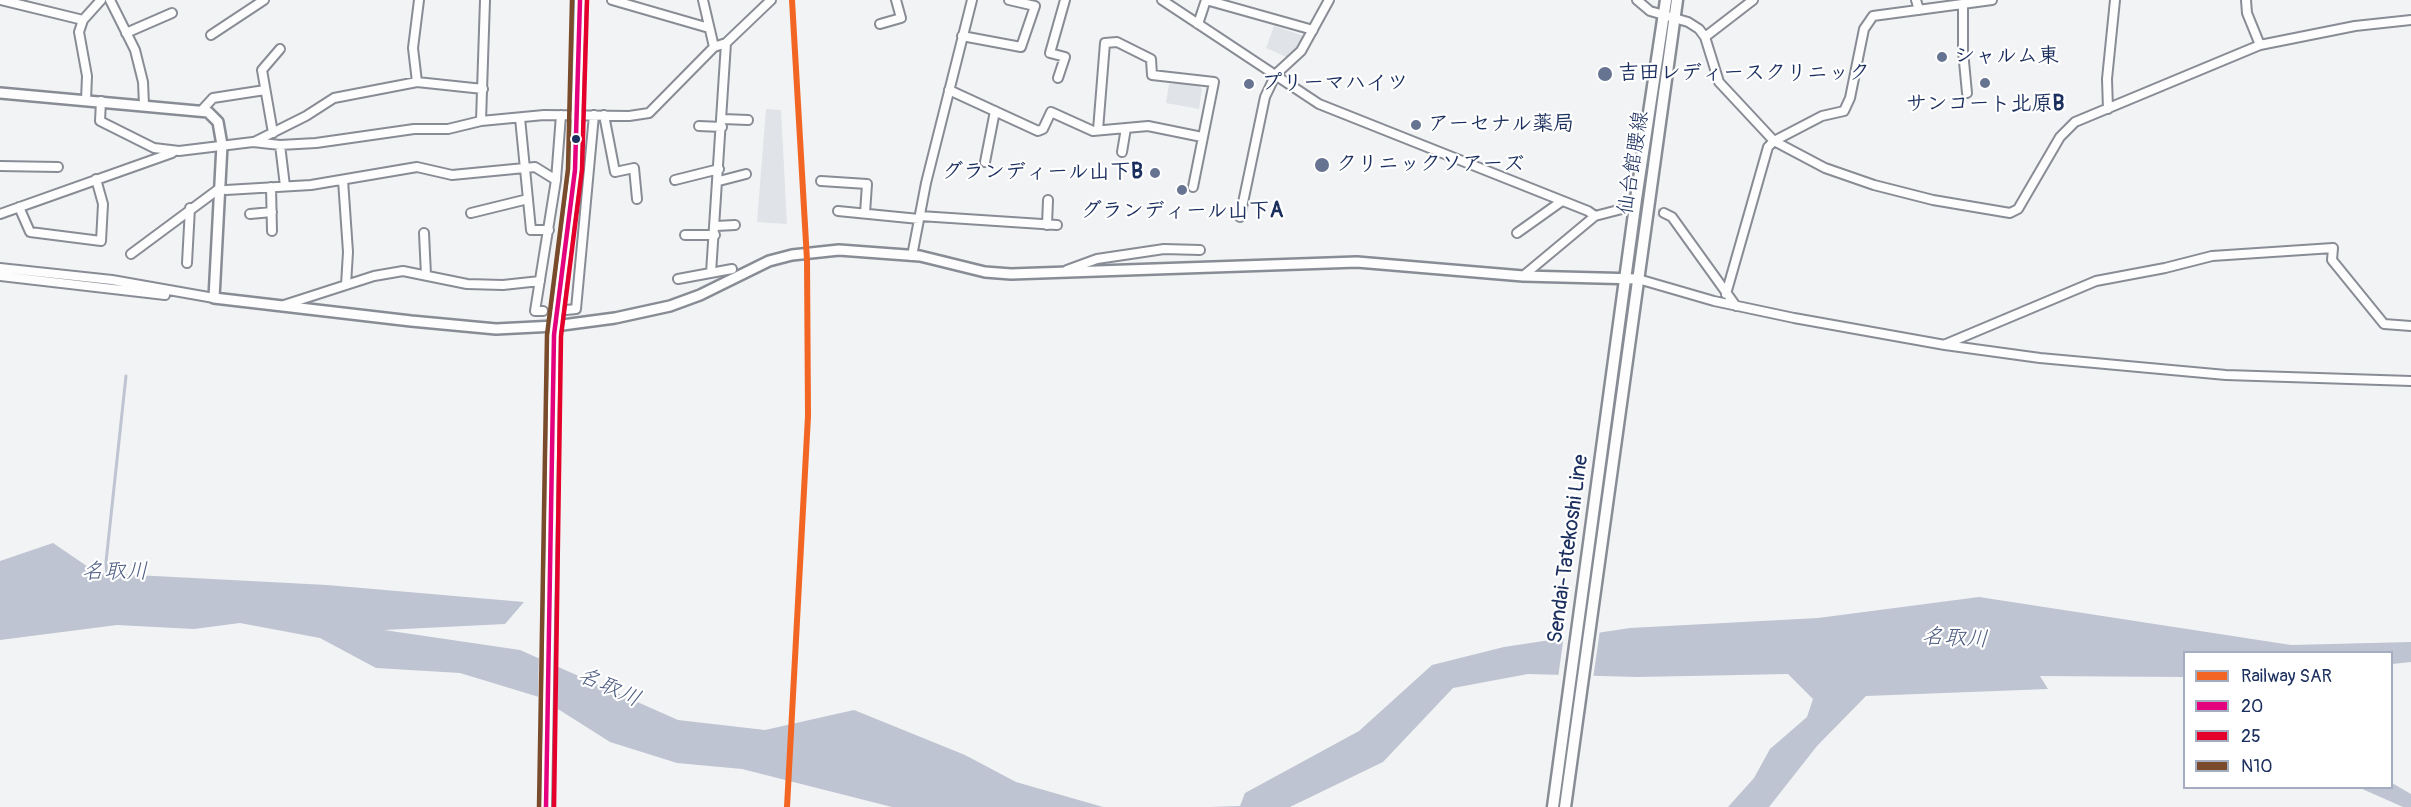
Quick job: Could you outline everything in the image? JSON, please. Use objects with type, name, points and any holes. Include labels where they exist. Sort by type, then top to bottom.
[{"type":"main road","points":[[546,807],[554,330],[579,115],[580,0]]},
{"type":"main road","name":"仙台館腰線","points":[[1636,297],[1670,17],[1666,0]]},
{"type":"main road","name":"仙台館腰線","points":[[1623,296],[1644,140],[1670,17],[1677,0]]},
{"type":"main road","name":"Sendai-Tatekoshi Line","points":[[1553,807],[1623,296]]},
{"type":"main road","name":"Sendai-Tatekoshi Line","points":[[1565,807],[1636,297]]},
{"type":"street","points":[[1,0],[83,20]]},
{"type":"street","points":[[86,100],[87,76],[79,41],[83,20],[101,0]]},
{"type":"street","points":[[110,0],[135,50],[143,82],[144,105]]},
{"type":"street","points":[[212,34],[264,0]]},
{"type":"street","points":[[417,82],[413,48],[419,0]]},
{"type":"street","points":[[481,120],[485,0]]},
{"type":"street","points":[[612,0],[709,28]]},
{"type":"street","points":[[703,0],[714,47]]},
{"type":"street","points":[[0,214],[179,151],[253,142],[280,145],[316,143],[414,129],[448,129],[481,120],[649,113],[714,47],[726,43],[771,0]]},
{"type":"street","points":[[880,24],[901,18],[896,0]]},
{"type":"street","points":[[912,256],[949,90],[972,0]]},
{"type":"street","points":[[962,36],[1022,47],[1035,6],[1009,0]]},
{"type":"street","points":[[1058,78],[1065,57],[1050,53],[1065,0]]},
{"type":"street","points":[[1162,0],[1319,104],[1588,211],[1595,216]]},
{"type":"street","points":[[1198,24],[1206,0],[1313,30]]},
{"type":"street","points":[[1240,217],[1265,96],[1276,74],[1301,51],[1329,0]]},
{"type":"street","points":[[1637,0],[1650,11],[1699,29],[1705,37],[1719,82],[1774,141],[1825,168],[1874,186],[1933,200],[2010,213],[2018,209],[2068,127],[2260,45],[2355,26],[2411,20]]},
{"type":"street","points":[[1705,37],[1753,0]]},
{"type":"street","points":[[1916,0],[1919,10]]},
{"type":"street","points":[[1726,294],[1767,147],[1822,116],[1844,111],[1850,98],[1864,29],[1873,16],[1992,0]]},
{"type":"street","points":[[2108,110],[2107,79],[2115,0]]},
{"type":"street","points":[[2246,0],[2247,13],[2260,45]]},
{"type":"street","points":[[1962,4],[1967,93]]},
{"type":"street","points":[[126,33],[172,13]]},
{"type":"street","points":[[1098,130],[1105,42],[1117,42],[1151,59],[1152,75],[1214,82],[1193,187]]},
{"type":"street","points":[[711,273],[723,123],[726,43]]},
{"type":"street","points":[[273,133],[262,70],[280,49]]},
{"type":"street","points":[[253,142],[334,98],[417,82],[483,89]]},
{"type":"street","points":[[202,110],[213,98],[265,90]]},
{"type":"street","points":[[949,90],[1038,131],[1043,129],[1051,112],[1093,131],[1148,126],[1202,137]]},
{"type":"street","points":[[0,93],[208,111],[218,122],[222,145],[223,189],[214,298]]},
{"type":"street","points":[[101,101],[100,121],[154,148],[179,151]]},
{"type":"street","points":[[985,162],[995,111]]},
{"type":"street","points":[[543,311],[536,311],[556,180],[561,115]]},
{"type":"street","points":[[566,310],[576,309],[594,115]]},
{"type":"street","points":[[604,115],[615,172],[634,168],[637,199]]},
{"type":"street","points":[[520,118],[531,231],[549,230]]},
{"type":"street","points":[[699,126],[748,120]]},
{"type":"street","points":[[1122,152],[1126,128]]},
{"type":"street","points":[[280,145],[285,186]]},
{"type":"street","points":[[0,166],[58,167]]},
{"type":"street","points":[[131,254],[190,208],[223,189],[343,180],[417,167],[452,175],[535,167],[556,180]]},
{"type":"street","points":[[675,180],[719,169]]},
{"type":"street","points":[[719,181],[746,174]]},
{"type":"street","points":[[19,207],[30,232],[101,241],[103,204],[96,179]]},
{"type":"street","points":[[343,180],[348,252],[346,285]]},
{"type":"street","points":[[821,181],[867,184],[865,213]]},
{"type":"street","points":[[271,187],[272,231]]},
{"type":"street","points":[[471,213],[528,199]]},
{"type":"street","points":[[1047,225],[1048,200]]},
{"type":"street","points":[[1518,233],[1562,201]]},
{"type":"street","points":[[186,263],[190,208]]},
{"type":"street","points":[[1523,276],[1595,216],[1622,209]]},
{"type":"street","points":[[838,211],[1057,225]]},
{"type":"street","points":[[250,214],[272,212]]},
{"type":"street","points":[[1664,213],[1672,217],[1736,306]]},
{"type":"street","points":[[716,226],[735,225]]},
{"type":"street","points":[[424,233],[426,275]]},
{"type":"street","points":[[685,235],[715,235]]},
{"type":"street","points":[[1944,345],[2096,281],[2165,268],[2212,256],[2333,248],[2332,260],[2384,324],[2411,326]]},
{"type":"street","points":[[1062,272],[1097,259],[1164,249],[1200,250]]},
{"type":"street","points":[[0,276],[496,329],[554,330],[670,306],[700,295],[769,261],[792,255],[839,250],[935,258],[985,272],[1062,272],[1357,262],[1523,276],[1638,279],[1736,306],[1944,345],[2133,368],[2257,377],[2411,381]]},
{"type":"street","points":[[0,268],[112,280],[214,298]]},
{"type":"street","points":[[678,279],[732,269]]},
{"type":"street","points":[[283,306],[374,276],[404,271],[467,284],[503,285],[540,281]]},
{"type":"shaded area","points":[[1274,26],[1304,36],[1298,49],[1289,58],[1266,48]]},
{"type":"shaded area","points":[[1169,84],[1198,85],[1202,89],[1199,109],[1166,103]]},
{"type":"shaded area","points":[[766,109],[781,110],[787,224],[757,222]]},
{"type":"water","points":[[53,543],[97,573],[327,585],[524,602],[505,624],[384,630],[520,650],[678,720],[765,730],[854,710],[965,755],[1016,782],[1103,807],[892,807],[742,769],[677,763],[610,742],[539,697],[460,673],[376,668],[320,638],[240,623],[194,629],[117,625],[0,640],[0,561]]},
{"type":"water","name":"名取川","points":[[1979,597],[2291,645],[2411,642],[2411,662],[2393,664],[2393,651],[2183,651],[2183,677],[2040,676],[2048,689],[1866,696],[1817,746],[1769,807],[1728,807],[1754,778],[1770,749],[1807,717],[1813,699],[1788,674],[1638,677],[1528,674],[1453,688],[1383,762],[1290,807],[1210,807],[1240,806],[1245,793],[1359,731],[1432,665],[1504,647],[1630,628],[1818,618]]},
{"type":"water","points":[[2393,784],[2411,794],[2411,807],[2403,807],[2362,789],[2393,789]]},
{"type":"pier","points":[[1600,630],[1593,679],[1558,678],[1564,635]]},
{"type":"pier","points":[[539,655],[558,664],[558,712],[538,700]]},
{"type":"waterway","name":"名取川","points":[[107,578],[106,562],[126,376]]},
{"type":"tunnel","points":[[1622,209],[1664,213]]},
{"type":"rail line","name":"SAR","points":[[787,807],[808,416],[807,260],[792,0]]},
{"type":"transit line","name":"N10","points":[[539,807],[547,335],[568,169],[572,0]]},
{"type":"transit line","name":"20","points":[[546,807],[554,335],[575,170],[580,0]]},
{"type":"transit line","name":"25","points":[[554,807],[561,336],[582,170],[587,0]]},
{"type":"place","name":"シャルム東","points":[[1942,57]]},
{"type":"place","name":"吉田レディースクリニック","points":[[1605,74]]},
{"type":"place","name":"サンコート北原B","points":[[1985,83]]},
{"type":"place","name":"プリーマハイツ","points":[[1249,84]]},
{"type":"place","name":"アーセナル薬局","points":[[1416,125]]},
{"type":"place","name":"クリニックソアーズ","points":[[1322,165]]},
{"type":"place","name":"グランディール山下B","points":[[1155,173]]},
{"type":"place","name":"グランディール山下A","points":[[1182,190]]}]
